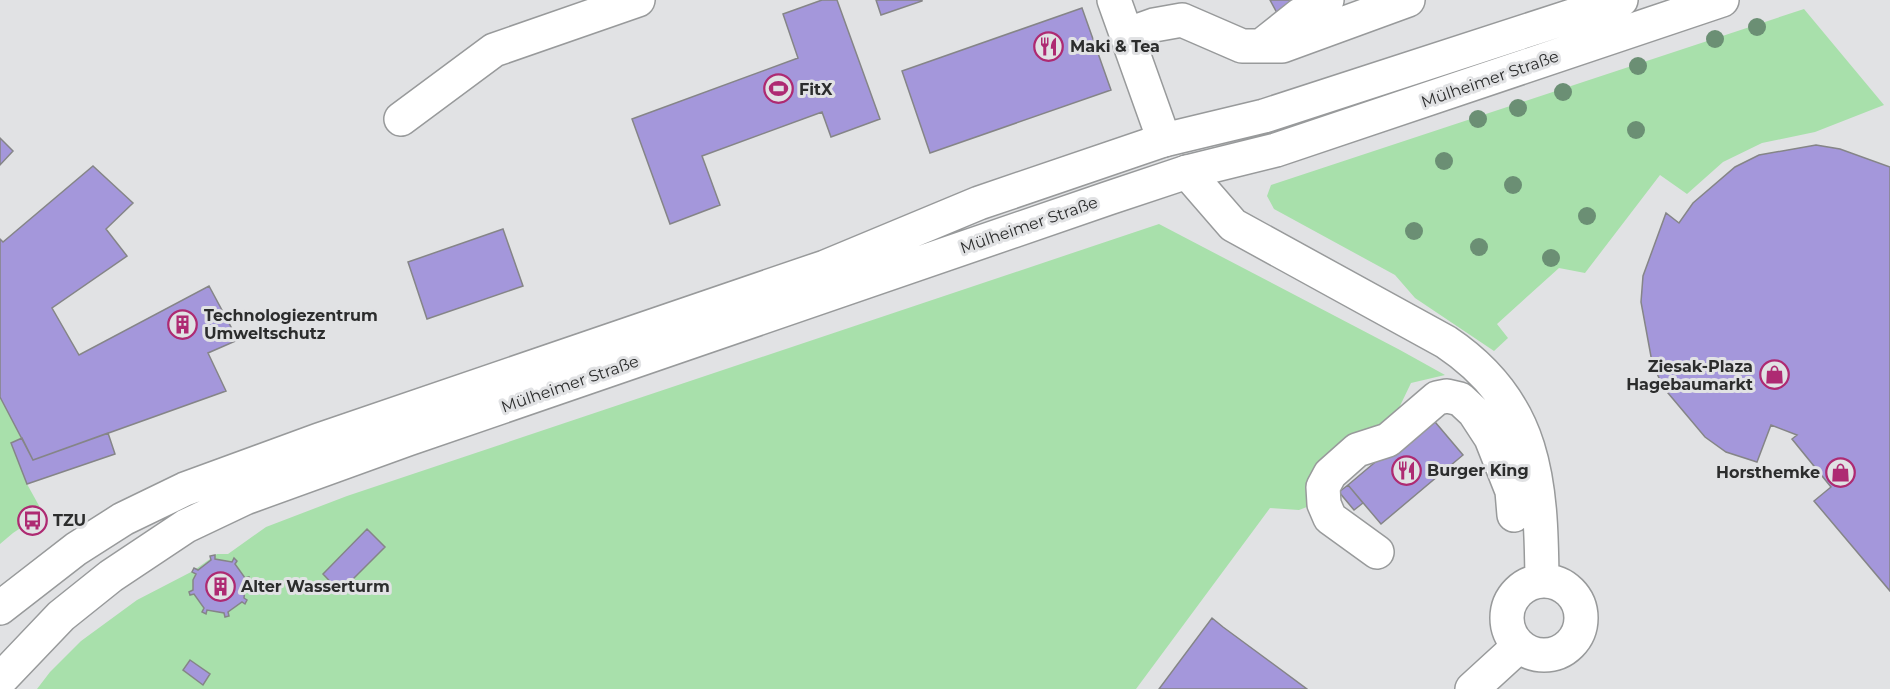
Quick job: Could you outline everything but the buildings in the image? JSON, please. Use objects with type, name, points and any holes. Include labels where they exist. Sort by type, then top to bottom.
[{"type":"main road","points":[[400,119],[494,50],[638,0]]},
{"type":"main road","points":[[1114,0],[1164,140],[1187,172],[1233,225],[1446,342],[1464,354],[1487,376],[1507,401],[1526,437],[1532,455],[1541,508],[1542,581]]},
{"type":"main road","points":[[1260,46],[1300,15],[1327,0]]},
{"type":"main road","points":[[1126,35],[1154,25],[1182,20],[1242,46],[1282,46],[1408,0]]},
{"type":"main road","name":"Mülheimer Straße","points":[[0,608],[76,549],[123,519],[185,489],[319,440],[825,267],[979,203],[1164,140],[1264,116],[1621,0]]},
{"type":"main road","name":"Mülheimer Straße","points":[[0,680],[61,616],[111,576],[186,526],[245,498],[408,439],[1187,172],[1276,150],[1722,0]]},
{"type":"main road","points":[[1377,552],[1330,518],[1324,504],[1323,487],[1330,474],[1357,450],[1388,440],[1437,398],[1447,396],[1460,399],[1474,412],[1491,438],[1502,462],[1512,491],[1514,515]]},
{"type":"main road","points":[[1542,581],[1554,582],[1565,587],[1580,606],[1581,618],[1580,630],[1568,648],[1554,655],[1541,656],[1529,653],[1518,646],[1509,633],[1506,618],[1509,604],[1517,592],[1529,584],[1542,581]]},
{"type":"main road","points":[[1472,689],[1518,646]]},
{"type":"green space","points":[[1804,9],[1884,105],[1815,132],[1762,143],[1723,162],[1687,194],[1660,175],[1585,273],[1559,268],[1497,324],[1508,338],[1494,351],[1415,298],[1395,275],[1274,209],[1267,196],[1271,185]]},
{"type":"green space","points":[[1159,224],[1445,375],[1411,383],[1399,408],[1373,430],[1312,505],[1299,510],[1270,508],[1136,689],[37,689],[50,672],[81,641],[137,600],[193,571],[217,554],[228,554],[266,527],[347,496]]},
{"type":"green space","points":[[0,397],[22,438],[27,484],[43,513],[0,544]]},
{"type":"place","name":"Maki & Tea","points":[[1049,46]]},
{"type":"place","name":"FitX","points":[[778,89]]},
{"type":"place","name":"Technologiezentrum Umweltschutz","points":[[183,324]]},
{"type":"place","name":"Ziesak-Plaza Hagebaumarkt","points":[[1774,375]]},
{"type":"place","name":"Burger King","points":[[1406,470]]},
{"type":"place","name":"Horsthemke","points":[[1841,472]]},
{"type":"place","name":"TZU","points":[[32,520]]},
{"type":"place","name":"Alter Wasserturm","points":[[220,586]]}]
